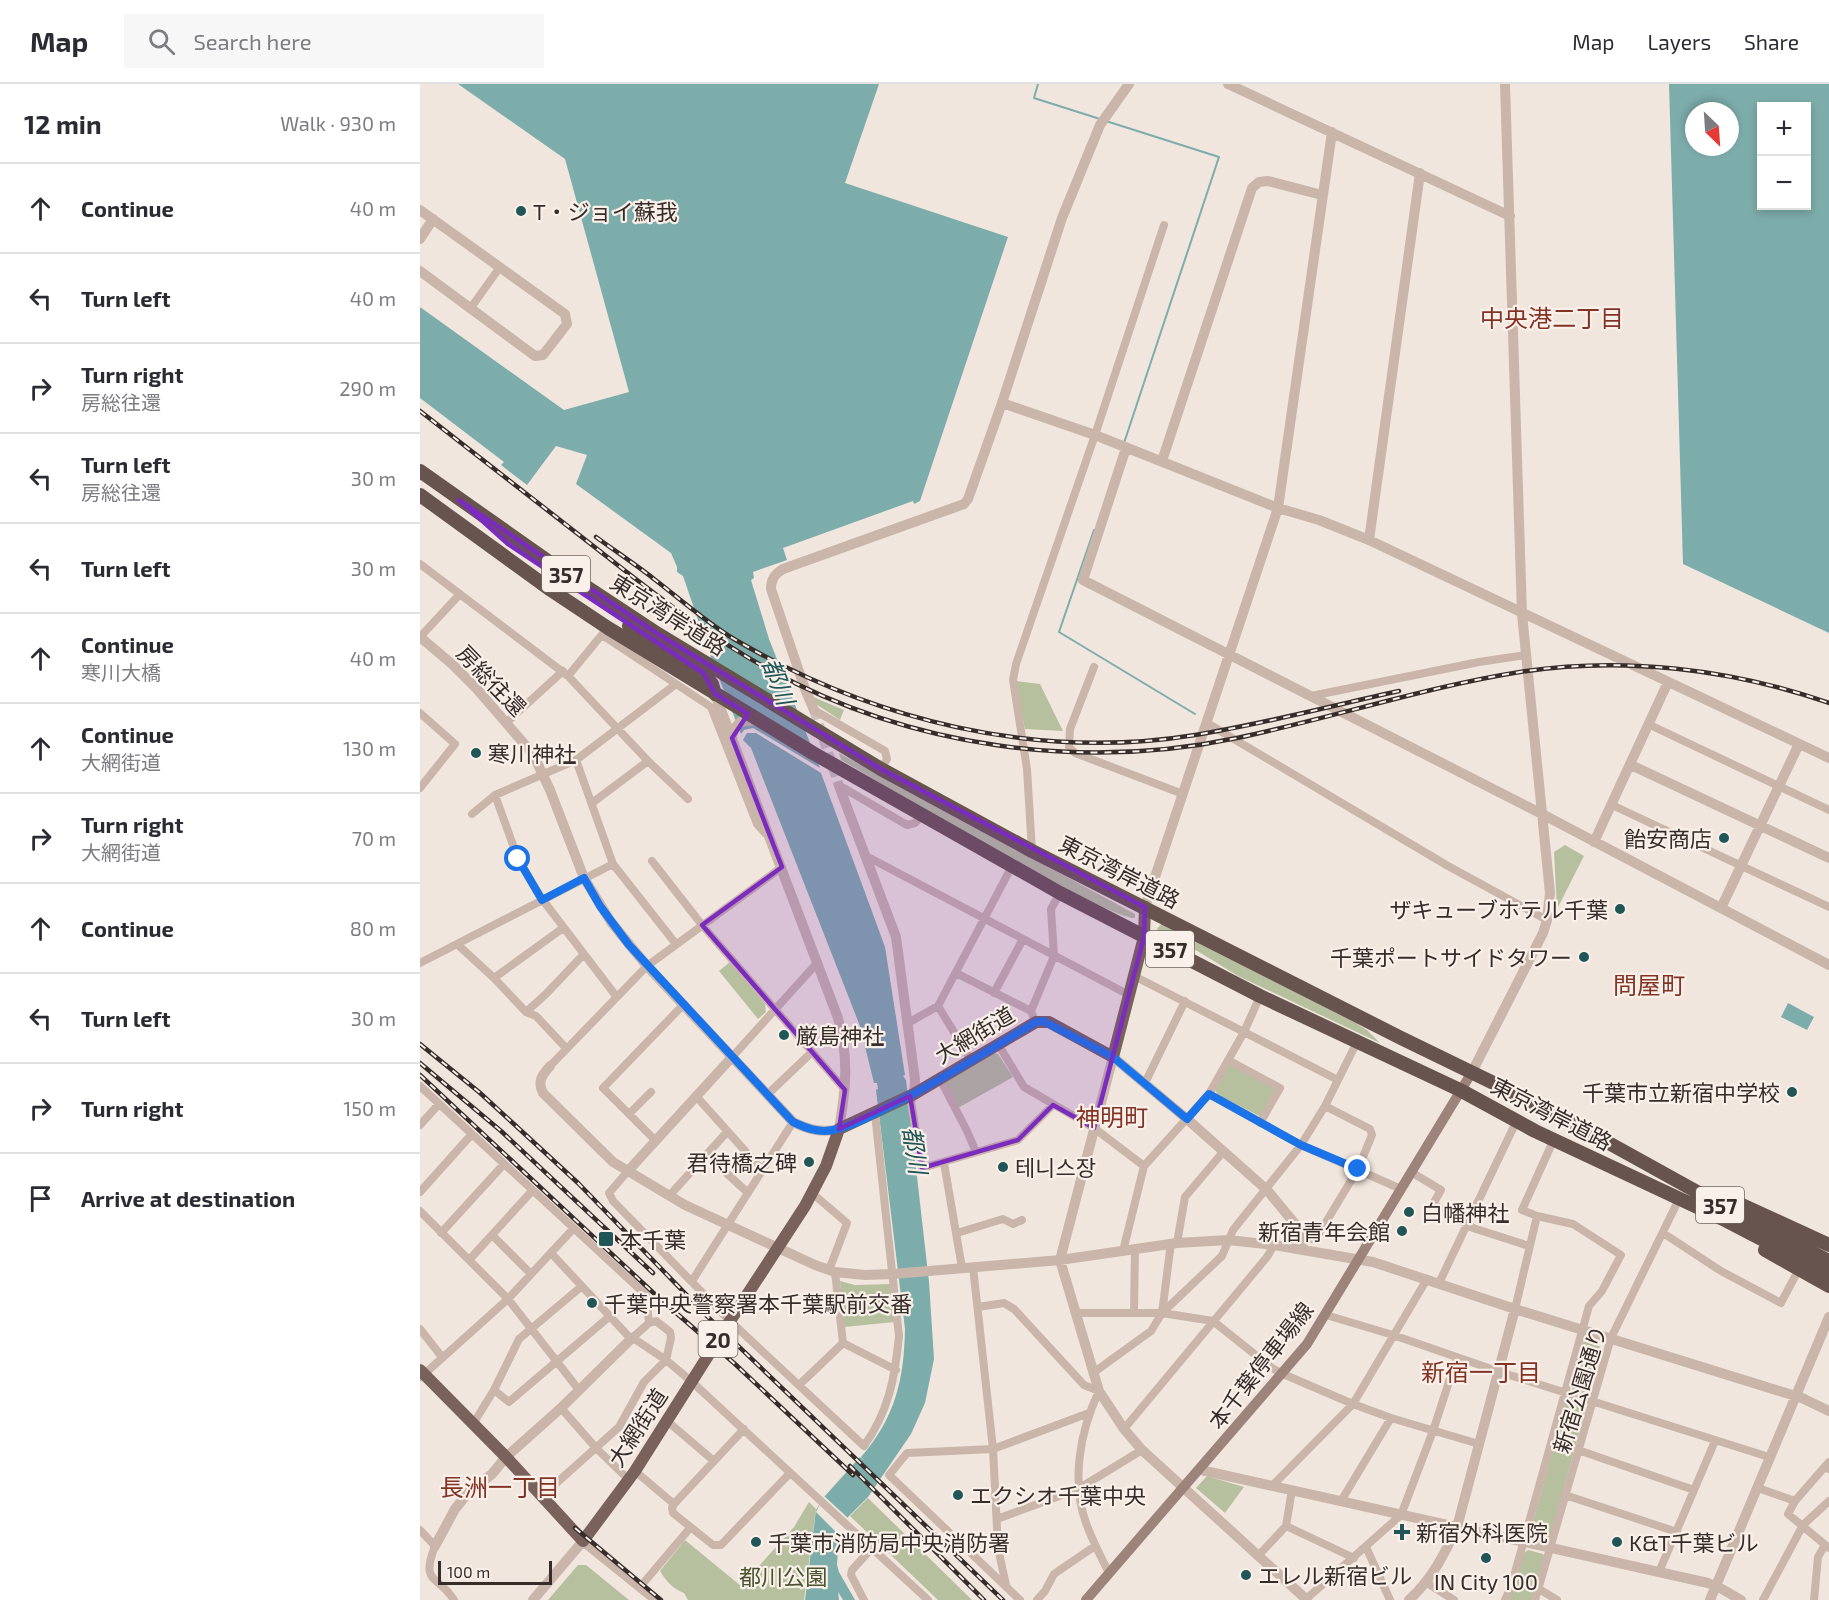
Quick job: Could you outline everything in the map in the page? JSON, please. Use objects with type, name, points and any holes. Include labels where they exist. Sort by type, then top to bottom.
[{"type":"highway","name":"東京湾岸道路","points":[[422,477],[658,634],[881,769],[1032,851],[1401,1038],[1472,1071],[1829,1262]]},
{"type":"highway","name":"東京湾岸道路","points":[[420,495],[605,631],[813,753],[1060,893],[1260,996],[1460,1089],[1554,1139],[1727,1221],[1829,1274]]},
{"type":"highway","points":[[459,500],[508,543],[659,646],[703,673],[709,678],[721,698]]},
{"type":"highway","name":"357","points":[[1626,1152],[1653,1162],[1731,1201],[1829,1245]]},
{"type":"highway","name":"357","points":[[1706,1212],[1723,1226],[1829,1286]]},
{"type":"main road","points":[[1113,1057],[1144,937],[1145,907]]},
{"type":"main road","name":"大網街道","points":[[583,1541],[632,1475],[812,1193],[826,1166],[839,1129],[874,1114],[940,1079],[998,1044],[1033,1017],[1049,1022],[1113,1057]]},
{"type":"main road","name":"本千葉停車場線","points":[[1086,1600],[1201,1470],[1307,1344],[1472,1071]]},
{"type":"main road","points":[[421,1374],[506,1457],[583,1541]]},
{"type":"street","points":[[881,769],[887,759],[885,751],[814,710],[771,589],[771,581],[776,573],[783,569],[964,504],[968,499],[1062,218],[1103,120],[1129,84]]},
{"type":"street","points":[[1228,84],[1510,216]]},
{"type":"street","points":[[1472,1071],[1536,948],[1547,921],[1550,893],[1522,614],[1505,84]]},
{"type":"street","points":[[1145,907],[1278,508],[1332,132]]},
{"type":"street","points":[[1369,540],[1420,173]]},
{"type":"street","points":[[1162,461],[1252,188],[1259,182],[1268,181],[1322,195]]},
{"type":"street","points":[[420,210],[565,314],[567,324],[543,355],[535,356],[420,271]]},
{"type":"street","points":[[420,239],[433,219]]},
{"type":"street","points":[[1032,851],[1027,769],[1013,680],[1016,664],[1164,225]]},
{"type":"street","points":[[470,309],[500,267]]},
{"type":"street","points":[[1002,403],[1095,435],[1278,508],[1319,520],[1369,540],[1829,758]]},
{"type":"street","points":[[1123,447],[1083,580],[1542,814],[1829,965]]},
{"type":"street","points":[[420,564],[565,674],[648,761],[688,799]]},
{"type":"street","points":[[420,637],[460,594]]},
{"type":"street","points":[[507,722],[565,674],[605,631],[711,707],[757,824],[772,841]]},
{"type":"street","name":"房総往還","points":[[420,637],[452,664],[507,722],[533,754],[584,878],[611,922],[647,966],[793,1122],[822,1132],[839,1129]]},
{"type":"street","points":[[1311,696],[1479,662],[1526,655]]},
{"type":"street","points":[[1094,667],[1070,729],[1069,747],[1075,753],[1183,794]]},
{"type":"street","points":[[1594,842],[1668,682]]},
{"type":"street","points":[[472,814],[495,795],[576,760],[676,684]]},
{"type":"street","points":[[721,698],[732,738],[818,963],[843,1036],[846,1053],[845,1090],[839,1129]]},
{"type":"street","points":[[420,713],[455,744],[420,788]]},
{"type":"street","points":[[732,738],[733,730],[740,722],[758,720]]},
{"type":"street","points":[[1207,723],[1448,866],[1547,921]]},
{"type":"street","points":[[1650,725],[1829,810]]},
{"type":"street","points":[[1721,908],[1799,744]]},
{"type":"street","points":[[576,760],[613,864],[676,944]]},
{"type":"street","points":[[592,803],[648,761]]},
{"type":"street","points":[[1631,765],[1829,858]]},
{"type":"street","points":[[839,786],[907,825],[915,823],[923,815]]},
{"type":"street","points":[[839,786],[896,937],[915,1080],[911,1102],[922,1168],[1018,1140],[1053,1104]]},
{"type":"street","points":[[495,795],[518,859],[542,900],[616,996]]},
{"type":"street","points":[[1612,805],[1829,907]]},
{"type":"street","points":[[866,856],[1129,996]]},
{"type":"street","points":[[652,861],[702,925],[845,1090]]},
{"type":"street","points":[[420,963],[613,864]]},
{"type":"street","points":[[908,1023],[938,1006],[1012,866]]},
{"type":"street","points":[[782,867],[647,966],[541,1075],[543,1094],[588,1139],[614,1162],[669,1196],[832,1271],[865,1275],[1060,1260],[1174,1243],[1228,1240],[1359,1259],[1794,1396],[1829,1411]]},
{"type":"street","points":[[956,973],[1033,1017],[1054,956],[1051,909],[1060,893]]},
{"type":"street","points":[[494,978],[564,928]]},
{"type":"street","points":[[994,993],[1023,939]]},
{"type":"street","points":[[457,944],[526,1012],[536,1016],[566,1048]]},
{"type":"street","points":[[526,1012],[584,954]]},
{"type":"street","points":[[818,963],[609,1193],[610,1197],[730,1320],[864,1446],[883,1415],[896,1370],[899,1336],[874,1114]]},
{"type":"street","points":[[1134,976],[1338,1080]]},
{"type":"street","points":[[1134,1313],[1129,1250],[1144,1167],[1209,1094],[1244,1032],[1260,996]]},
{"type":"street","points":[[1145,1083],[1185,1001]]},
{"type":"street","points":[[656,1141],[603,1088],[684,1004]]},
{"type":"street","points":[[938,1006],[971,1060]]},
{"type":"street","points":[[1093,1372],[1151,1331],[1162,1313],[1222,1256],[1233,1230],[1301,1145],[1325,1106],[1358,1040]]},
{"type":"street","points":[[998,1044],[1024,1087],[1094,1128],[1144,1167]]},
{"type":"street","points":[[768,1094],[812,1052]]},
{"type":"street","points":[[1325,1106],[1370,1129],[1372,1136],[1358,1169],[1317,1237],[1311,1239],[1305,1236],[1267,1190],[1113,1057],[1060,1260],[1099,1391],[1124,1429],[1142,1450],[1306,1600],[1401,1515],[1433,1431],[1457,1357]]},
{"type":"street","points":[[1228,1060],[1280,1088],[1260,1123]]},
{"type":"street","points":[[940,1079],[976,1152]]},
{"type":"street","points":[[420,1086],[646,1295],[649,1323]]},
{"type":"street","points":[[629,1114],[651,1092]]},
{"type":"street","points":[[1209,1094],[1301,1145],[1401,1189]]},
{"type":"street","points":[[696,1096],[763,1171]]},
{"type":"street","points":[[420,1125],[439,1104]]},
{"type":"street","points":[[1439,1283],[1517,1120]]},
{"type":"street","points":[[692,1281],[793,1122]]},
{"type":"street","points":[[669,1196],[727,1132]]},
{"type":"street","points":[[420,1192],[472,1134]]},
{"type":"street","points":[[1409,1600],[1427,1583],[1441,1561],[1457,1527],[1500,1372],[1538,1216],[1522,1210],[1554,1139]]},
{"type":"street","points":[[1162,1313],[1174,1243],[1185,1197],[1223,1152]]},
{"type":"street","points":[[707,1155],[748,1193]]},
{"type":"street","points":[[944,1163],[957,1233],[978,1307],[993,1449],[998,1548],[1006,1586]]},
{"type":"street","points":[[441,1233],[504,1164]]},
{"type":"street","points":[[1411,1172],[1441,1190],[1432,1204],[1467,1224],[1529,1246]]},
{"type":"street","points":[[469,1260],[532,1191]]},
{"type":"street","points":[[812,1193],[847,1223],[832,1271],[843,1343]]},
{"type":"street","name":"新宿公園通り","points":[[1535,1600],[1611,1338],[1679,1198]]},
{"type":"street","points":[[420,1211],[508,1299],[579,1390]]},
{"type":"street","name":"新宿公園通り","points":[[1505,1600],[1524,1542],[1581,1329],[1589,1306],[1602,1291],[1621,1255],[1573,1224],[1538,1216]]},
{"type":"street","points":[[957,1233],[1003,1219],[1013,1224],[1022,1220]]},
{"type":"street","points":[[421,1374],[508,1299],[573,1229]]},
{"type":"street","points":[[1663,1233],[1721,1270],[1780,1303],[1799,1269]]},
{"type":"street","points":[[492,1235],[531,1274]]},
{"type":"street","points":[[1301,1250],[1305,1236]]},
{"type":"street","points":[[1124,1429],[1267,1257],[1274,1245]]},
{"type":"street","points":[[552,1253],[631,1339],[666,1360],[692,1382],[928,1600]]},
{"type":"street","points":[[1272,1486],[1353,1404],[1426,1279]]},
{"type":"street","points":[[473,1424],[494,1390],[519,1340],[582,1286]]},
{"type":"street","points":[[978,1307],[1004,1303],[1014,1309],[1084,1385],[1099,1391]]},
{"type":"street","points":[[1075,1313],[1162,1313],[1213,1321],[1272,1368],[1283,1374],[1391,1418],[1479,1444]]},
{"type":"street","points":[[494,1390],[509,1402],[610,1316]]},
{"type":"street","points":[[1326,1316],[1393,1335],[1500,1372],[1769,1457]]},
{"type":"street","points":[[1710,1600],[1829,1317]]},
{"type":"street","points":[[454,1600],[433,1580],[428,1570],[428,1563],[455,1509],[468,1493],[492,1474],[506,1457],[561,1408],[631,1339],[649,1323],[656,1321],[670,1332],[671,1338],[666,1360],[644,1382],[619,1427],[542,1496]]},
{"type":"street","points":[[420,1329],[442,1357]]},
{"type":"street","points":[[843,1343],[896,1370]]},
{"type":"street","points":[[799,1385],[843,1343]]},
{"type":"street","points":[[1099,1391],[1089,1413],[1082,1440],[1078,1489],[1085,1520],[1109,1573]]},
{"type":"street","points":[[561,1408],[596,1448],[674,1504]]},
{"type":"street","points":[[1020,1600],[889,1475],[908,1453],[993,1449],[1089,1413]]},
{"type":"street","points":[[1341,1501],[1391,1418]]},
{"type":"street","points":[[667,1421],[714,1461]]},
{"type":"street","points":[[744,1429],[674,1504],[673,1513],[712,1545],[721,1545],[790,1473]]},
{"type":"street","points":[[1659,1572],[1715,1441]]},
{"type":"street","points":[[997,1519],[1078,1489],[1142,1450]]},
{"type":"street","points":[[1578,1450],[1694,1490]]},
{"type":"street","points":[[1814,1600],[1818,1557],[1827,1547],[1788,1514],[1828,1466]]},
{"type":"street","points":[[1201,1470],[1659,1572],[1716,1586],[1741,1600]]},
{"type":"street","points":[[1758,1488],[1796,1502]]},
{"type":"street","points":[[1258,1556],[1286,1526],[1292,1490]]},
{"type":"street","points":[[1565,1495],[1677,1532]]},
{"type":"street","points":[[1763,1600],[1803,1525],[1829,1501]]},
{"type":"street","points":[[1286,1526],[1354,1558]]},
{"type":"street","points":[[640,1587],[690,1528]]},
{"type":"street","points":[[420,1530],[435,1546]]},
{"type":"street","points":[[534,1600],[583,1541],[656,1600]]},
{"type":"street","points":[[1037,1600],[1054,1574],[1095,1546]]},
{"type":"street","points":[[1366,1547],[1390,1600]]},
{"type":"street","points":[[864,1600],[851,1575],[852,1570],[872,1548]]},
{"type":"street","points":[[1427,1583],[1454,1600]]},
{"type":"street","points":[[1539,1589],[1557,1600]]},
{"type":"highlighted area","points":[[459,500],[658,634],[881,769],[1145,907],[1144,937],[1094,1128],[1053,1105],[1018,1140],[922,1168],[910,1096],[839,1129],[845,1090],[702,925],[782,867],[732,738],[748,714],[715,694],[703,673],[508,544]]},
{"type":"green space","points":[[1015,681],[1040,684],[1063,731],[1025,729]]},
{"type":"green space","points":[[811,696],[844,710],[840,720],[816,704]]},
{"type":"green space","points":[[839,753],[1135,914],[1135,918],[1117,913],[1042,876],[841,760]]},
{"type":"green space","points":[[1565,845],[1584,856],[1557,909],[1554,852]]},
{"type":"green space","points":[[1162,923],[1354,1022],[1367,1030],[1380,1043],[1238,976],[1158,931]]},
{"type":"green space","points":[[730,962],[765,1004],[766,1012],[758,1019],[719,971]]},
{"type":"green space","points":[[994,1053],[998,1054],[1013,1077],[958,1108],[944,1082]]},
{"type":"green space","points":[[1232,1064],[1274,1087],[1275,1091],[1261,1117],[1218,1095],[1215,1090],[1228,1066]]},
{"type":"green space","points":[[840,1281],[855,1285],[890,1284],[895,1322],[844,1327]]},
{"type":"green space","points":[[1586,1341],[1599,1346],[1602,1350],[1591,1391],[1586,1394],[1573,1390],[1570,1385],[1581,1344]]},
{"type":"green space","points":[[1571,1399],[1583,1403],[1586,1408],[1550,1537],[1545,1540],[1533,1537],[1530,1533],[1566,1402]]},
{"type":"green space","points":[[1207,1476],[1244,1487],[1225,1513],[1196,1488]]},
{"type":"green space","points":[[868,1498],[972,1600],[938,1600],[850,1516]]},
{"type":"green space","name":"都川公園","points":[[809,1502],[816,1509],[804,1600],[688,1600],[684,1593],[670,1584],[660,1571],[685,1540],[741,1586],[794,1527]]},
{"type":"green space","points":[[1528,1550],[1543,1554],[1545,1558],[1532,1600],[1509,1600],[1524,1553]]},
{"type":"green space","points":[[578,1565],[586,1565],[629,1600],[548,1600]]},
{"type":"water","name":"都川","points":[[458,84],[879,84],[845,183],[1008,237],[920,501],[914,504],[913,501],[783,548],[787,560],[753,572],[754,578],[751,580],[769,639],[820,768],[753,728],[744,730],[741,734],[711,658],[683,576],[677,572],[671,553],[576,484],[587,455],[556,446],[527,485],[501,465],[504,462],[420,398],[420,307],[564,410],[629,392],[565,159]]},
{"type":"water","points":[[1669,84],[1829,84],[1829,633],[1683,564]]},
{"type":"water","points":[[747,733],[756,733],[821,773],[885,947],[905,1075],[903,1076],[906,1080],[929,1282],[934,1359],[925,1403],[911,1434],[868,1497],[848,1517],[839,1532],[837,1565],[855,1600],[843,1600],[838,1592],[839,1600],[805,1600],[816,1510],[824,1497],[860,1457],[865,1461],[861,1457],[890,1413],[900,1382],[905,1329],[876,1090],[878,1089],[877,1083],[874,1083],[860,1026],[751,748],[743,740]]},
{"type":"water","points":[[1788,1003],[1814,1017],[1807,1030],[1781,1017]]},
{"type":"pier","points":[[824,1496],[849,1519],[841,1537],[816,1512]]},
{"type":"waterway","points":[[1038,84],[1034,98],[1100,119]]},
{"type":"waterway","points":[[1106,121],[1219,157],[1124,443]]},
{"type":"waterway","points":[[1094,530],[1059,632],[1195,714]]},
{"type":"tunnel","points":[[814,710],[839,786]]},
{"type":"railway","points":[[420,411],[642,584],[725,644],[770,670],[824,696],[880,718],[938,734],[997,745],[1057,751],[1117,752],[1178,748],[1273,730],[1484,678],[1559,667],[1598,665],[1637,666],[1715,674],[1792,691],[1829,703]]},
{"type":"railway","points":[[596,537],[647,573],[703,618],[734,639],[787,667],[841,692],[898,712],[956,727],[1015,737],[1075,742],[1135,742],[1220,731],[1399,691]]},
{"type":"railway","points":[[420,1044],[479,1092],[578,1183],[708,1317],[1003,1600]]},
{"type":"railway","points":[[420,1063],[501,1131],[653,1273]]},
{"type":"railway","points":[[420,1075],[853,1475]]},
{"type":"railway","points":[[850,1466],[984,1600]]},
{"type":"railway","points":[[575,1528],[661,1600]]},
{"type":"place","name":"T・ジョイ蘇我","points":[[521,211]]},
{"type":"place","name":"寒川神社","points":[[476,753]]},
{"type":"place","name":"飴安商店","points":[[1724,838]]},
{"type":"place","name":"ザキューブホテル千葉","points":[[1620,909]]},
{"type":"place","name":"千葉ポートサイドタワー","points":[[1584,957]]},
{"type":"place","name":"厳島神社","points":[[784,1035]]},
{"type":"place","name":"千葉市立新宿中学校","points":[[1792,1092]]},
{"type":"place","name":"君待橋之碑","points":[[809,1162]]},
{"type":"place","name":"테니스장","points":[[1003,1167]]},
{"type":"place","name":"白幡神社","points":[[1409,1212]]},
{"type":"place","name":"新宿青年会館","points":[[1402,1231]]},
{"type":"place","name":"本千葉","points":[[606,1239]]},
{"type":"place","name":"千葉中央警察署本千葉駅前交番","points":[[592,1303]]},
{"type":"place","name":"エクシオ千葉中央","points":[[958,1495]]},
{"type":"place","name":"新宿外科医院","points":[[1402,1532]]},
{"type":"place","name":"千葉市消防局中央消防署","points":[[756,1542]]},
{"type":"place","name":"K&T千葉ビル","points":[[1617,1542]]},
{"type":"place","name":"IN City 100","points":[[1486,1558]]},
{"type":"place","name":"エレル新宿ビル","points":[[1246,1575]]},
{"type":"district","name":"中央港二丁目","points":[[1552,317]]},
{"type":"district","name":"問屋町","points":[[1649,984]]},
{"type":"district","name":"神明町","points":[[1112,1116]]},
{"type":"district","name":"新宿一丁目","points":[[1481,1371]]},
{"type":"district","name":"長洲一丁目","points":[[500,1486]]},
{"type":"route","points":[[518,859],[542,900],[584,878],[611,922],[647,966],[793,1122],[801,1126],[822,1132],[831,1131],[874,1114],[914,1094],[1036,1022],[1043,1021],[1049,1022],[1113,1057],[1187,1119],[1209,1094],[1301,1145],[1358,1169]]}]
